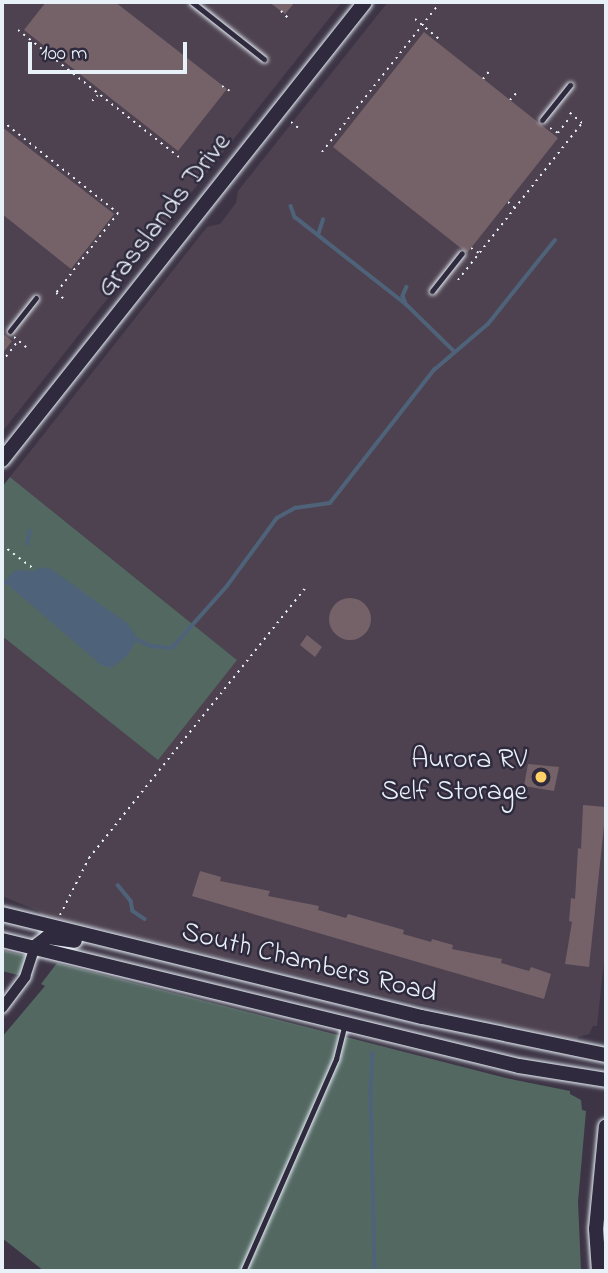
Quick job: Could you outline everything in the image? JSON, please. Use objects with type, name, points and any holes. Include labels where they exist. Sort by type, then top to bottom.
[{"type":"main road","name":"Grasslands Drive","points":[[2,460],[365,2]]},
{"type":"main road","name":"South Chambers Road","points":[[2,914],[516,1039],[606,1055]]},
{"type":"main road","points":[[35,947],[48,937],[110,951],[143,949]]},
{"type":"main road","name":"South Chambers Road","points":[[2,940],[346,1021],[512,1064],[606,1080]]},
{"type":"main road","points":[[599,1271],[596,1229],[606,1125]]},
{"type":"street","points":[[2,1008],[25,977],[35,947]]},
{"type":"lane","points":[[192,2],[264,58]]},
{"type":"lane","points":[[542,120],[570,85]]},
{"type":"lane","points":[[432,291],[462,253]]},
{"type":"lane","points":[[10,331],[36,298]]},
{"type":"lane","points":[[243,1271],[336,1059],[346,1021]]},
{"type":"path","points":[[322,152],[438,5]]},
{"type":"path","points":[[281,11],[288,18]]},
{"type":"path","points":[[415,19],[441,41]]},
{"type":"path","points":[[18,30],[179,158]]},
{"type":"path","points":[[27,38],[30,34]]},
{"type":"path","points":[[406,46],[410,49]]},
{"type":"path","points":[[483,79],[491,69]]},
{"type":"path","points":[[82,81],[85,78]]},
{"type":"path","points":[[222,86],[230,91]]},
{"type":"path","points":[[510,100],[519,90]]},
{"type":"path","points":[[369,93],[373,96]]},
{"type":"path","points":[[92,102],[99,94]]},
{"type":"path","points":[[458,280],[582,123],[569,112]]},
{"type":"path","points":[[550,128],[554,133],[558,133],[572,115]]},
{"type":"path","points":[[2,121],[118,214],[56,293],[64,298]]},
{"type":"path","points":[[291,122],[301,130]]},
{"type":"path","points":[[155,139],[158,135]]},
{"type":"path","points":[[22,143],[24,139]]},
{"type":"path","points":[[332,139],[336,143]]},
{"type":"path","points":[[44,160],[46,156]]},
{"type":"path","points":[[71,182],[74,178]]},
{"type":"path","points":[[508,202],[515,208]]},
{"type":"path","points":[[471,247],[479,254]]},
{"type":"path","points":[[2,362],[19,341]]},
{"type":"path","points":[[2,545],[32,568]]},
{"type":"path","points":[[57,928],[61,912],[89,858],[307,586]]},
{"type":"shaded area","points":[[2,2],[342,2],[2,432]]},
{"type":"shaded area","points":[[388,2],[606,2],[606,943],[597,1026],[593,1026],[589,1034],[578,1037],[577,1041],[41,915],[38,911],[2,896],[2,636],[158,759],[236,659],[10,477],[207,227],[220,224],[236,203],[238,191]]},
{"type":"green space","points":[[10,477],[237,660],[158,760],[2,636],[2,487]]},
{"type":"green space","points":[[2,950],[31,957],[24,974],[2,971]]},
{"type":"green space","points":[[57,963],[506,1078],[570,1091],[570,1094],[581,1100],[582,1110],[586,1111],[578,1202],[581,1271],[44,1271],[2,1238],[2,1037],[45,986],[41,984]]},
{"type":"water","points":[[42,567],[51,569],[128,624],[135,634],[135,644],[125,658],[111,668],[101,665],[7,584],[2,584],[15,570],[33,571]]},
{"type":"building","points":[[46,2],[115,2],[227,89],[178,151],[24,30]]},
{"type":"building","points":[[269,2],[295,2],[285,14]]},
{"type":"building","points":[[424,32],[558,138],[467,253],[333,147]]},
{"type":"building","points":[[2,127],[114,214],[71,269],[2,214]]},
{"type":"building","points":[[2,333],[12,341],[2,354]]},
{"type":"building","points":[[350,598],[365,604],[371,619],[365,634],[350,640],[335,634],[329,619],[335,604]]},
{"type":"building","points":[[307,635],[322,647],[315,657],[300,645]]},
{"type":"building","name":"Aurora RV Self Storage","points":[[528,764],[559,767],[554,791],[524,786]]},
{"type":"building","points":[[583,805],[606,807],[589,967],[565,964],[572,922],[569,921],[571,898],[575,899],[578,848],[581,849]]},
{"type":"building","points":[[200,871],[221,877],[220,881],[270,891],[268,896],[319,906],[318,910],[346,918],[348,914],[404,930],[403,934],[453,945],[452,949],[502,959],[501,963],[529,971],[531,967],[551,974],[544,999],[192,896]]},
{"type":"waterway","points":[[291,206],[295,217],[406,304]]},
{"type":"waterway","points":[[318,235],[323,220]]},
{"type":"waterway","points":[[132,637],[151,646],[172,648],[227,586],[277,518],[295,508],[330,503],[434,370],[488,324],[555,240]]},
{"type":"waterway","points":[[407,287],[403,296],[406,304],[454,351]]},
{"type":"waterway","points":[[27,544],[30,531]]},
{"type":"waterway","points":[[118,885],[131,901],[133,911],[145,919]]},
{"type":"waterway","points":[[373,1053],[371,1090],[375,1271]]},
{"type":"place","name":"Aurora RV Self Storage","points":[[541,777]]}]
